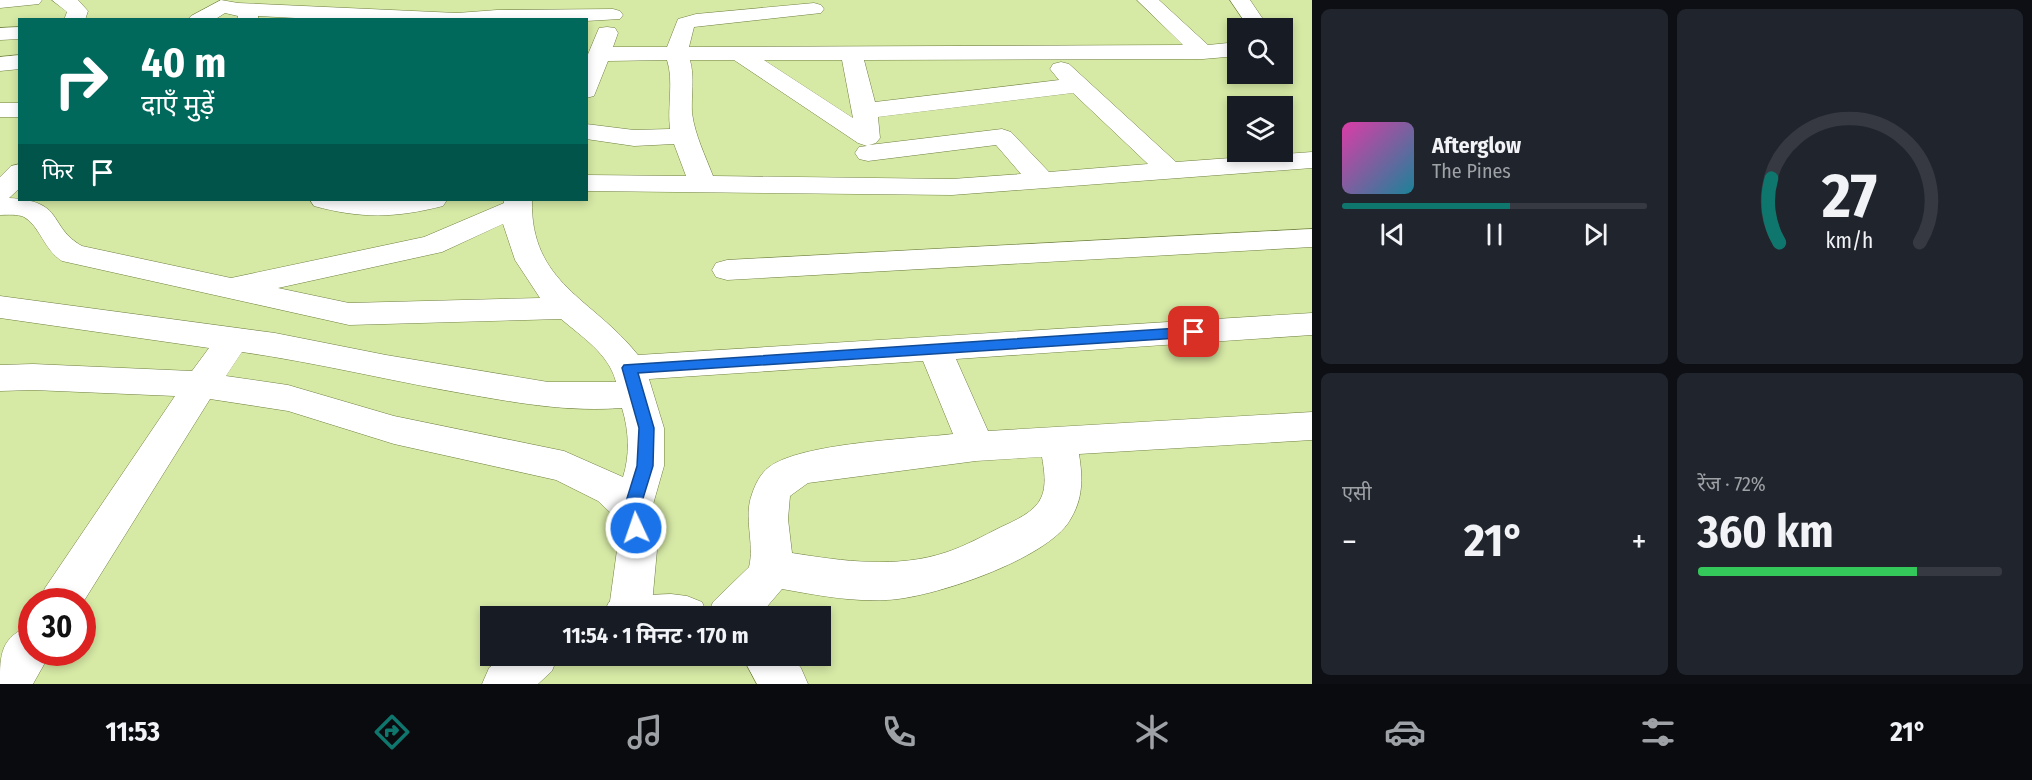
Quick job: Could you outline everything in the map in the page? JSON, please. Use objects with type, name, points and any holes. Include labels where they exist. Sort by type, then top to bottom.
[{"type":"street","points":[[0,2],[32,0]]},
{"type":"street","points":[[485,18],[519,0]]},
{"type":"street","points":[[1147,0],[1203,52]]},
{"type":"street","points":[[1240,0],[1252,18]]},
{"type":"street","points":[[703,184],[684,136],[680,111],[682,72],[676,52],[686,23],[812,5],[840,52],[865,111],[867,145],[877,186]]},
{"type":"street","points":[[205,18],[230,11],[485,18],[616,8],[588,86]]},
{"type":"street","points":[[0,34],[18,33]]},
{"type":"street","points":[[600,54],[1203,52],[1227,50]]},
{"type":"street","points":[[738,53],[867,145],[1002,136],[1041,178]]},
{"type":"street","points":[[1045,53],[1169,170]]},
{"type":"street","points":[[0,64],[18,62]]},
{"type":"street","points":[[865,111],[1077,85]]},
{"type":"street","points":[[0,110],[18,110]]},
{"type":"street","points":[[588,131],[634,138],[684,136]]},
{"type":"street","points":[[588,183],[952,187],[1041,178],[1312,160]]},
{"type":"street","points":[[0,192],[18,174]]},
{"type":"street","points":[[340,202],[366,209],[426,201]]},
{"type":"street","points":[[232,288],[432,245],[517,204],[519,234],[531,263],[568,308],[606,340],[632,381],[646,428],[645,466],[632,508],[637,550],[628,606]]},
{"type":"street","points":[[0,206],[20,207],[40,214],[61,248],[73,254],[349,314],[568,308]]},
{"type":"street","points":[[727,270],[1312,238]]},
{"type":"street","points":[[0,307],[275,345],[419,374],[548,396],[592,397],[632,381],[935,349],[1312,324]]},
{"type":"street","points":[[69,588],[200,386],[233,340]]},
{"type":"street","points":[[935,349],[976,446]]},
{"type":"street","points":[[0,378],[33,376],[187,383],[288,398],[394,430],[564,466],[612,490],[632,508]]},
{"type":"street","points":[[739,606],[760,586],[770,569],[771,491],[780,477],[793,470],[816,465],[976,446],[1312,426]]},
{"type":"street","points":[[770,569],[859,581],[889,581],[925,577],[965,564],[1047,521],[1060,501],[1063,485],[1059,442]]},
{"type":"street","points":[[7,684],[19,666]]},
{"type":"street","points":[[505,684],[526,666]]},
{"type":"street","points":[[772,666],[785,684]]},
{"type":"route","points":[[636,528],[632,508],[645,466],[646,428],[629,368],[1194,332]]}]
